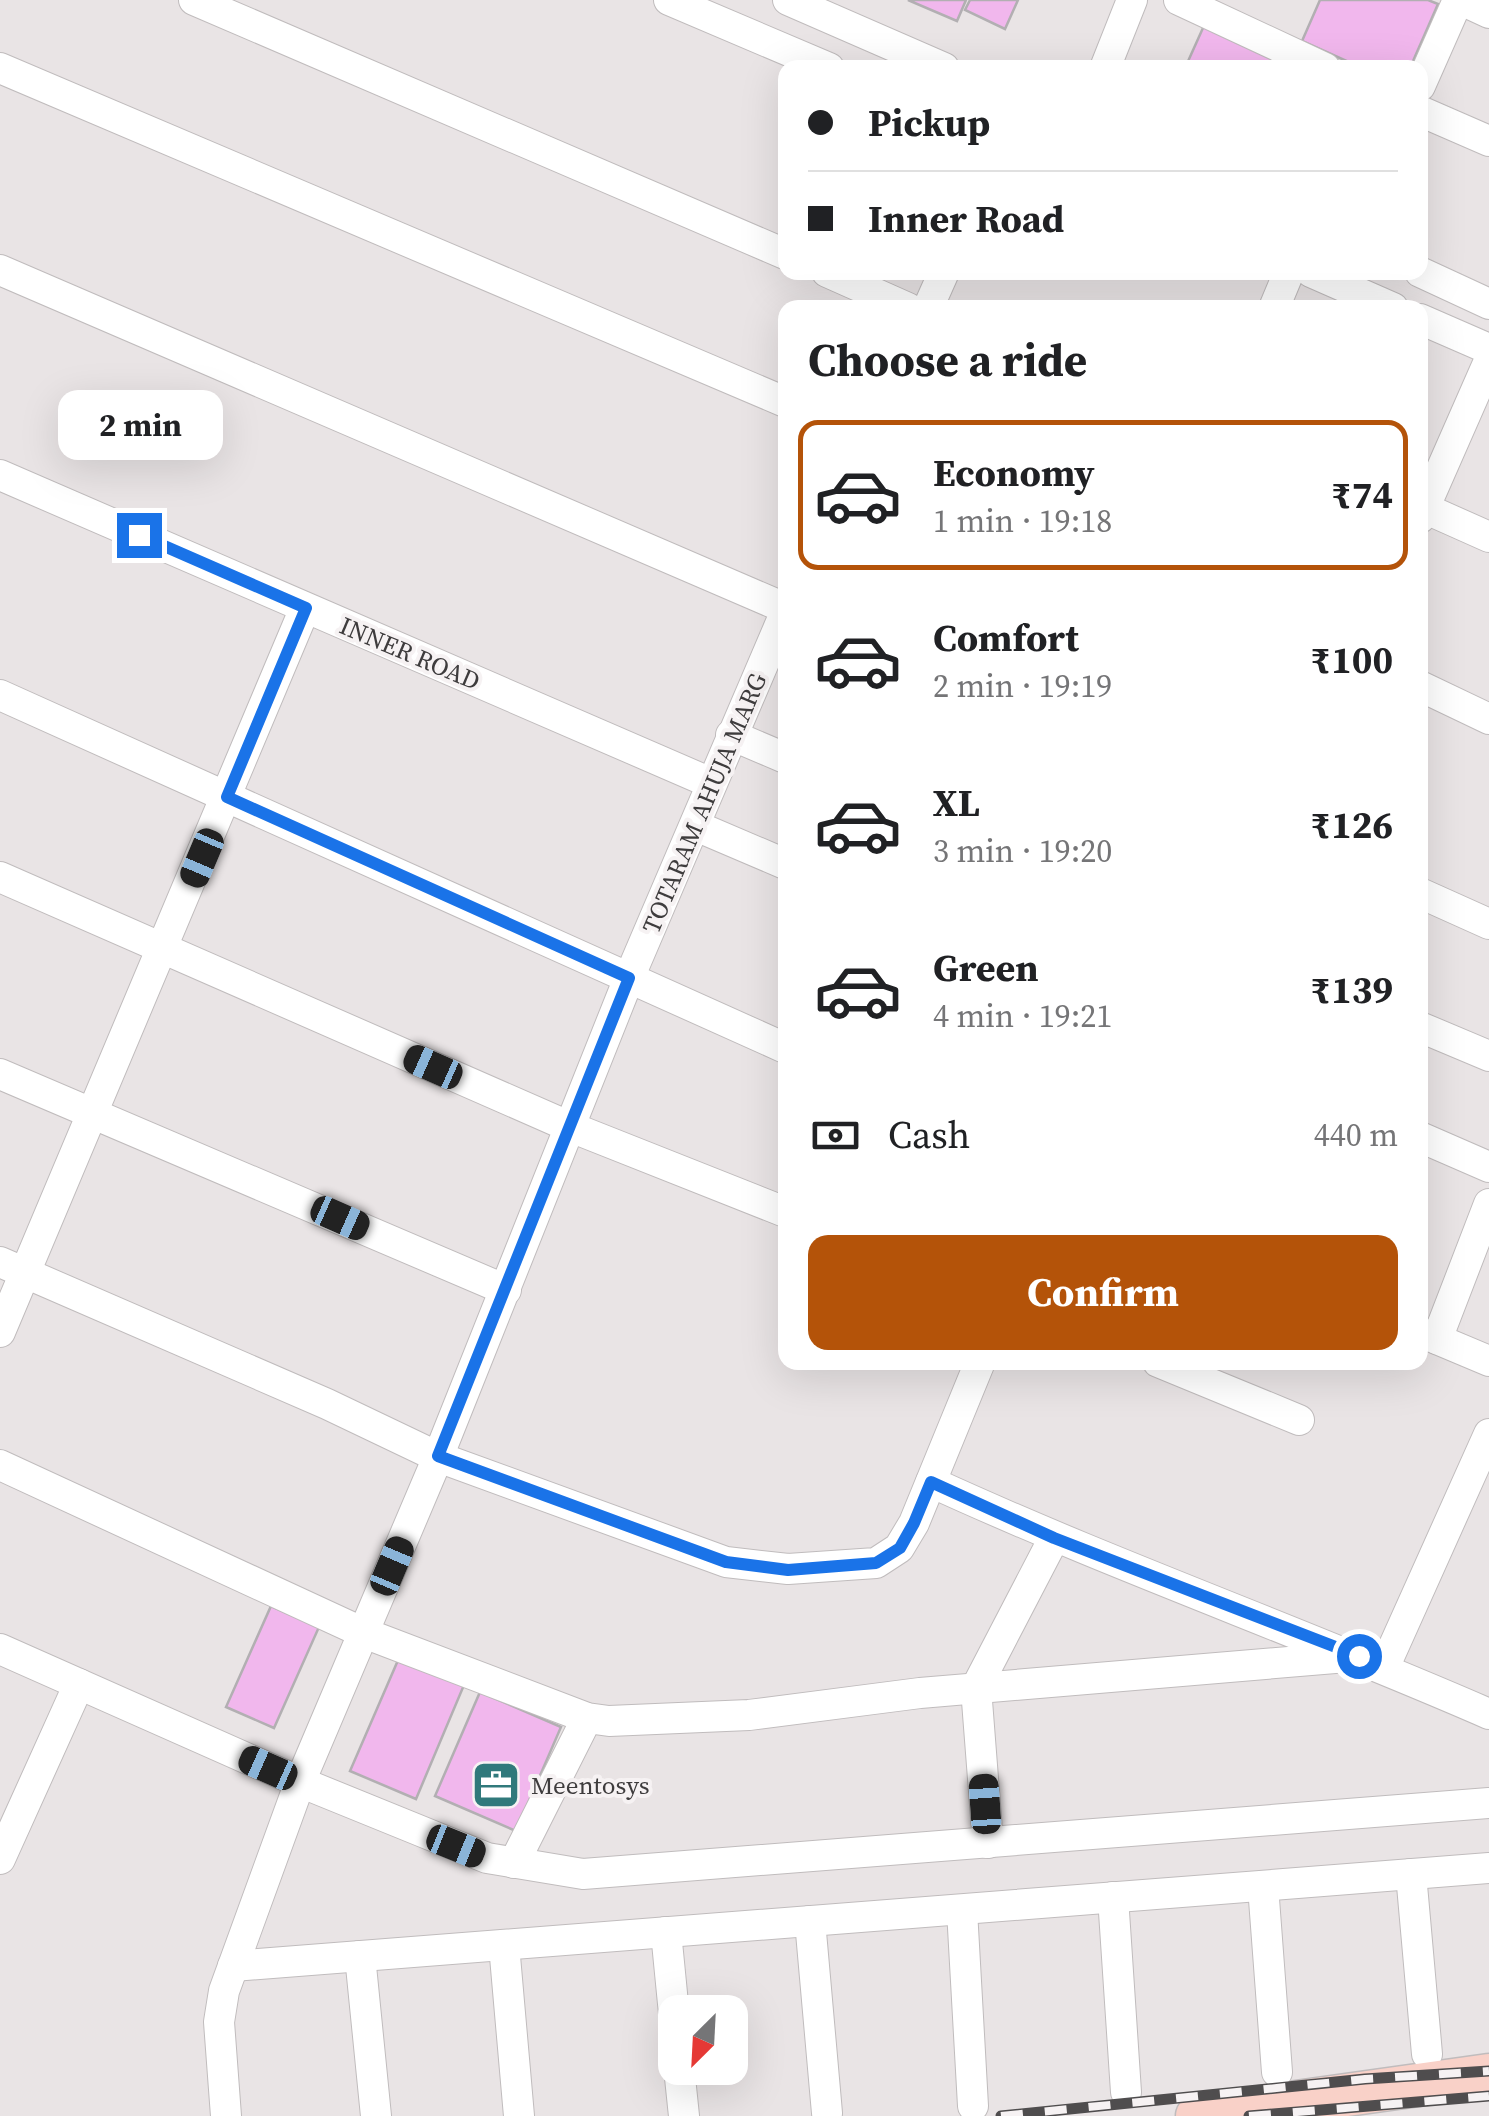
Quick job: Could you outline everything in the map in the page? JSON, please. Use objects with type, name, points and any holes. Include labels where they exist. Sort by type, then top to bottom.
[{"type":"main road","points":[[1197,2116],[1489,2076]]},
{"type":"street","points":[[194,0],[778,251]]},
{"type":"street","points":[[669,0],[810,60]]},
{"type":"street","points":[[788,0],[926,60]]},
{"type":"street","points":[[1108,60],[1132,0]]},
{"type":"street","points":[[1179,0],[1308,60]]},
{"type":"street","points":[[1428,68],[1459,0],[1489,13]]},
{"type":"street","points":[[0,68],[778,399]]},
{"type":"street","points":[[1428,114],[1489,141]]},
{"type":"street","points":[[0,270],[778,608]]},
{"type":"street","points":[[1428,276],[1489,304]]},
{"type":"street","points":[[845,280],[890,300]]},
{"type":"street","points":[[1334,280],[1377,300]]},
{"type":"street","points":[[1428,322],[1489,349]]},
{"type":"street","points":[[1428,499],[1489,361]]},
{"type":"street","name":"INNER ROAD","points":[[0,475],[710,783]]},
{"type":"street","points":[[1428,515],[1489,537]]},
{"type":"street","points":[[0,1332],[13,1267],[93,1113],[306,608]]},
{"type":"street","name":"TOTARAM AHUJA MARG","points":[[226,2116],[219,2022],[224,1991],[300,1782],[506,1290],[629,978],[778,627]]},
{"type":"street","points":[[1428,690],[1489,719]]},
{"type":"street","points":[[0,695],[778,1045]]},
{"type":"street","points":[[731,735],[778,755]]},
{"type":"street","points":[[696,826],[778,861]]},
{"type":"street","points":[[0,877],[568,1126],[778,1209]]},
{"type":"street","points":[[1428,897],[1489,924]]},
{"type":"street","points":[[1428,1030],[1489,1056]]},
{"type":"street","points":[[0,1074],[506,1290]]},
{"type":"street","points":[[1428,1140],[1489,1167]]},
{"type":"street","points":[[1489,1204],[1428,1335],[1489,1361]]},
{"type":"street","points":[[13,1267],[438,1456],[726,1562],[788,1570],[876,1563],[900,1548],[977,1370]]},
{"type":"street","points":[[1177,1370],[1299,1420]]},
{"type":"street","points":[[1372,1662],[1489,1434]]},
{"type":"street","points":[[0,1465],[364,1634],[587,1718],[643,1721],[748,1715],[976,1688],[1372,1662]]},
{"type":"street","points":[[931,1482],[1054,1538],[1372,1662],[1489,1714]]},
{"type":"street","points":[[988,1842],[976,1688],[1054,1538]]},
{"type":"street","points":[[0,1650],[300,1782],[486,1858],[583,1874],[1489,1803]]},
{"type":"street","points":[[0,1859],[78,1684]]},
{"type":"street","points":[[514,1863],[587,1718]]},
{"type":"street","points":[[233,1966],[1489,1868]]},
{"type":"street","points":[[1412,1874],[1427,2054]]},
{"type":"street","points":[[1262,1886],[1278,2072]]},
{"type":"street","points":[[1113,1897],[1126,2092]]},
{"type":"street","points":[[962,1910],[973,2106]]},
{"type":"street","points":[[810,1921],[827,2114]]},
{"type":"street","points":[[666,1932],[672,1995]]},
{"type":"street","points":[[504,1945],[519,2116]]},
{"type":"street","points":[[360,1956],[376,2116]]},
{"type":"street","points":[[681,2085],[684,2116]]},
{"type":"building","points":[[908,0],[966,0],[957,21]]},
{"type":"building","points":[[970,0],[1018,0],[1005,29],[965,10]]},
{"type":"building","points":[[1320,0],[1428,0],[1438,4],[1414,60],[1344,60],[1302,41]]},
{"type":"building","points":[[1207,19],[1275,60],[1189,60]]},
{"type":"building","points":[[271,1606],[319,1627],[274,1728],[226,1707]]},
{"type":"building","points":[[399,1658],[464,1685],[416,1799],[350,1771]]},
{"type":"building","points":[[480,1692],[561,1727],[516,1831],[435,1796]]},
{"type":"railway","points":[[1001,2116],[1365,2079],[1489,2071]]},
{"type":"railway","points":[[1249,2116],[1489,2096]]},
{"type":"place","name":"Meentosys","points":[[496,1785]]},
{"type":"route","points":[[139,535],[306,608],[227,797],[629,978],[438,1456],[726,1562],[788,1570],[876,1563],[900,1548],[931,1482],[1054,1538],[1359,1656]]}]
